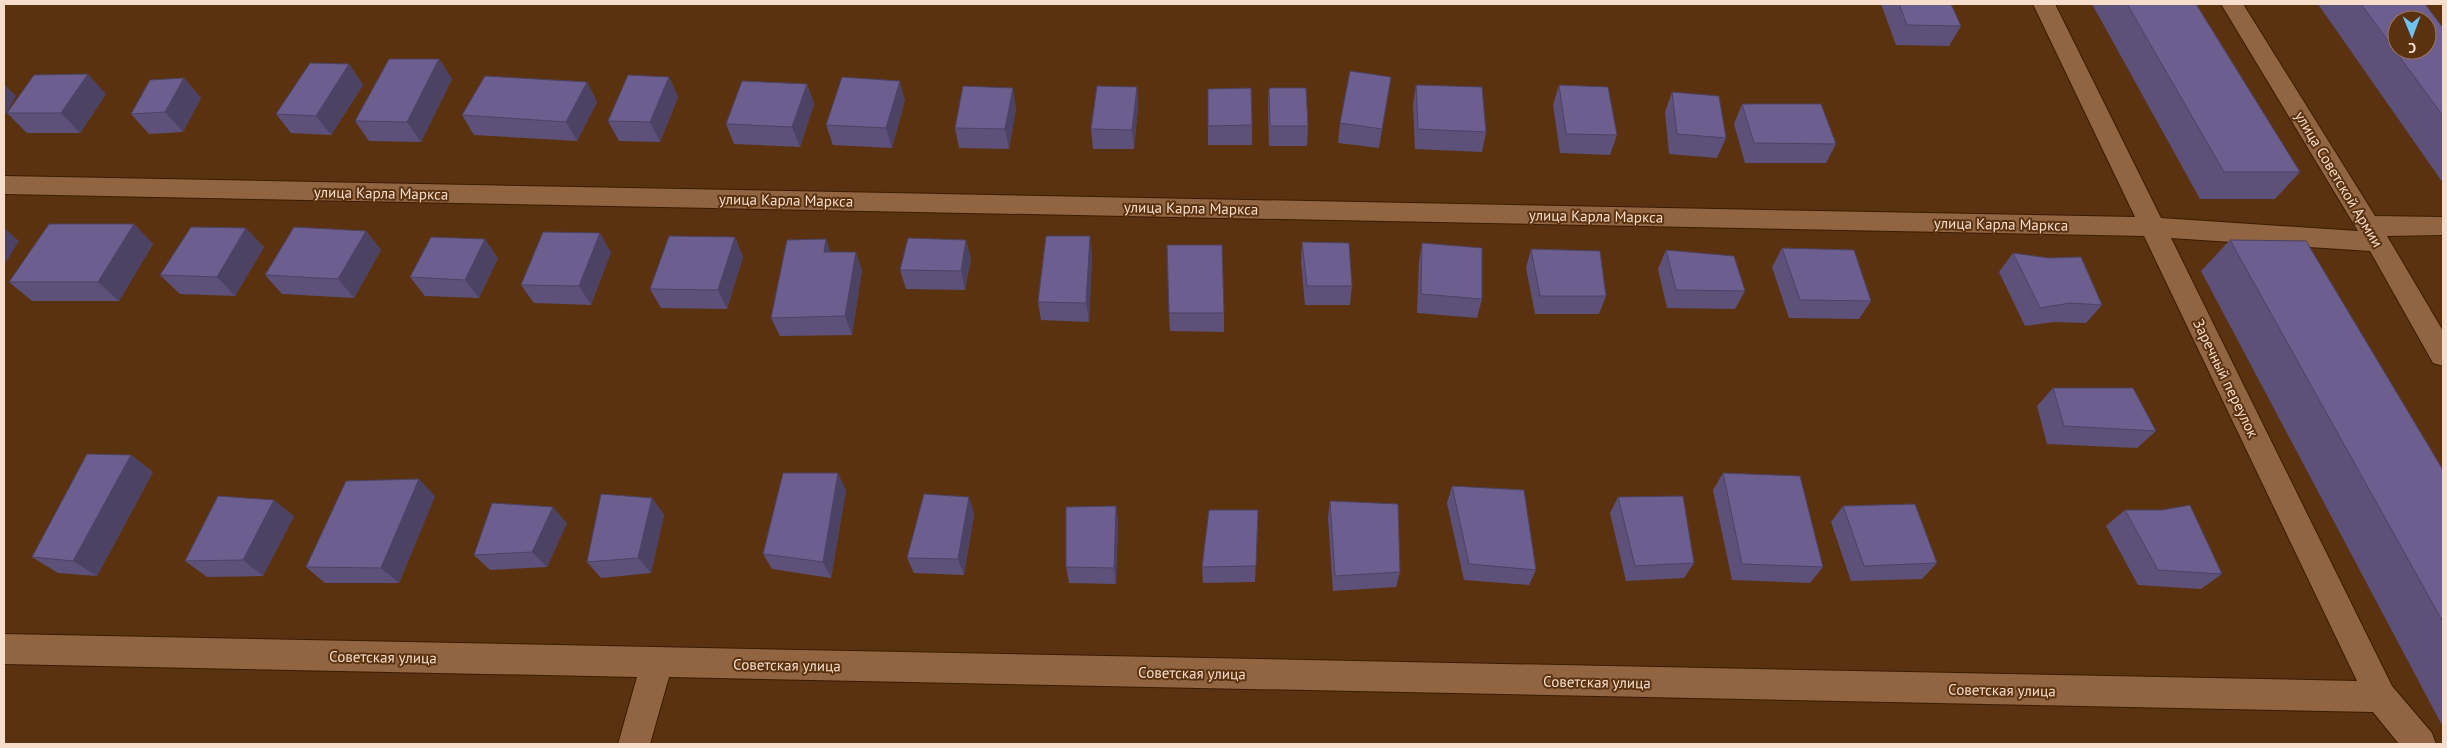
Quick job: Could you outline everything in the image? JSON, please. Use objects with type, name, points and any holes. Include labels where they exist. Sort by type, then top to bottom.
[{"type":"street","name":"Заречный переулок","points":[[2044,4],[2381,697],[2420,744]]},
{"type":"street","name":"улица Советской Армии","points":[[2232,4],[2373,234],[2443,355]]},
{"type":"street","name":"улица Карла Маркса","points":[[4,185],[2153,227],[2373,234],[2443,226]]},
{"type":"street","name":"Советская улица","points":[[4,649],[2381,697]]},
{"type":"street","points":[[634,744],[657,662]]},
{"type":"building","points":[[1899,4],[1951,4],[1961,26],[1907,25]]},
{"type":"building","points":[[2127,4],[2196,4],[2300,172],[2224,172]]},
{"type":"building","points":[[2361,4],[2425,4],[2430,10],[2387,10],[2387,40]]},
{"type":"building","points":[[2437,20],[2443,28],[2443,116],[2402,60],[2437,60]]},
{"type":"building","points":[[389,59],[439,59],[407,122],[355,121]]},
{"type":"building","points":[[310,63],[349,64],[316,116],[276,114]]},
{"type":"building","points":[[1350,71],[1391,77],[1382,129],[1340,123]]},
{"type":"building","points":[[88,74],[61,113],[7,113],[34,75]]},
{"type":"building","points":[[628,75],[669,77],[650,122],[608,121]]},
{"type":"building","points":[[485,76],[587,82],[566,122],[462,115]]},
{"type":"building","points":[[842,77],[900,81],[886,128],[826,125]]},
{"type":"building","points":[[184,78],[165,112],[131,114],[150,80]]},
{"type":"building","points":[[742,81],[807,84],[792,127],[726,124]]},
{"type":"building","points":[[1416,85],[1482,87],[1486,132],[1418,129]]},
{"type":"building","points":[[1559,85],[1608,87],[1617,135],[1566,134]]},
{"type":"building","points":[[963,86],[1013,88],[1005,129],[955,128]]},
{"type":"building","points":[[1097,86],[1137,87],[1132,130],[1091,129]]},
{"type":"building","points":[[1251,88],[1252,125],[1208,126],[1208,89]]},
{"type":"building","points":[[1269,88],[1306,88],[1308,126],[1270,126]]},
{"type":"building","points":[[1672,92],[1719,96],[1726,138],[1677,134]]},
{"type":"building","points":[[1742,104],[1821,104],[1836,144],[1754,143]]},
{"type":"building","points":[[49,224],[134,224],[98,282],[9,282]]},
{"type":"building","points":[[191,227],[246,228],[217,277],[160,275]]},
{"type":"building","points":[[294,227],[366,231],[338,279],[265,275]]},
{"type":"building","points":[[543,232],[600,233],[579,286],[521,285]]},
{"type":"building","points":[[669,236],[735,237],[718,290],[650,289]]},
{"type":"building","points":[[1046,236],[1090,236],[1086,303],[1038,302]]},
{"type":"building","points":[[431,237],[485,239],[465,280],[410,277]]},
{"type":"building","points":[[908,238],[966,240],[961,271],[900,270]]},
{"type":"building","points":[[826,239],[824,252],[856,252],[845,316],[771,318],[787,240]]},
{"type":"building","points":[[2230,240],[2306,241],[2443,470],[2443,622]]},
{"type":"building","points":[[1302,242],[1349,243],[1352,286],[1307,286]]},
{"type":"building","points":[[1422,243],[1482,248],[1482,299],[1421,294]]},
{"type":"building","points":[[1167,245],[1222,245],[1224,313],[1169,313]]},
{"type":"building","points":[[1782,248],[1854,250],[1871,301],[1800,300]]},
{"type":"building","points":[[1531,249],[1600,251],[1606,296],[1540,296]]},
{"type":"building","points":[[1666,250],[1734,256],[1745,291],[1676,290]]},
{"type":"building","points":[[2013,253],[2049,258],[2081,257],[2102,305],[2070,303],[2040,308]]},
{"type":"building","points":[[2053,388],[2133,388],[2156,431],[2064,426]]},
{"type":"building","points":[[87,454],[131,455],[73,561],[32,557]]},
{"type":"building","points":[[783,473],[838,473],[823,562],[763,554]]},
{"type":"building","points":[[1723,473],[1800,476],[1823,567],[1742,564]]},
{"type":"building","points":[[419,479],[381,568],[306,567],[346,481]]},
{"type":"building","points":[[1452,486],[1524,490],[1536,570],[1469,564]]},
{"type":"building","points":[[601,494],[652,498],[638,558],[587,562]]},
{"type":"building","points":[[924,494],[969,497],[958,559],[907,558]]},
{"type":"building","points":[[218,496],[274,500],[243,560],[185,561]]},
{"type":"building","points":[[1683,496],[1694,563],[1635,566],[1618,497]]},
{"type":"building","points":[[1330,501],[1398,504],[1400,572],[1335,576]]},
{"type":"building","points":[[492,503],[553,507],[532,552],[474,555]]},
{"type":"building","points":[[1915,504],[1937,563],[1864,566],[1843,506]]},
{"type":"building","points":[[2190,505],[2222,574],[2158,570],[2125,510],[2162,510]]},
{"type":"building","points":[[1116,506],[1114,568],[1066,567],[1066,507]]},
{"type":"building","points":[[1209,510],[1258,510],[1256,566],[1202,567]]}]
